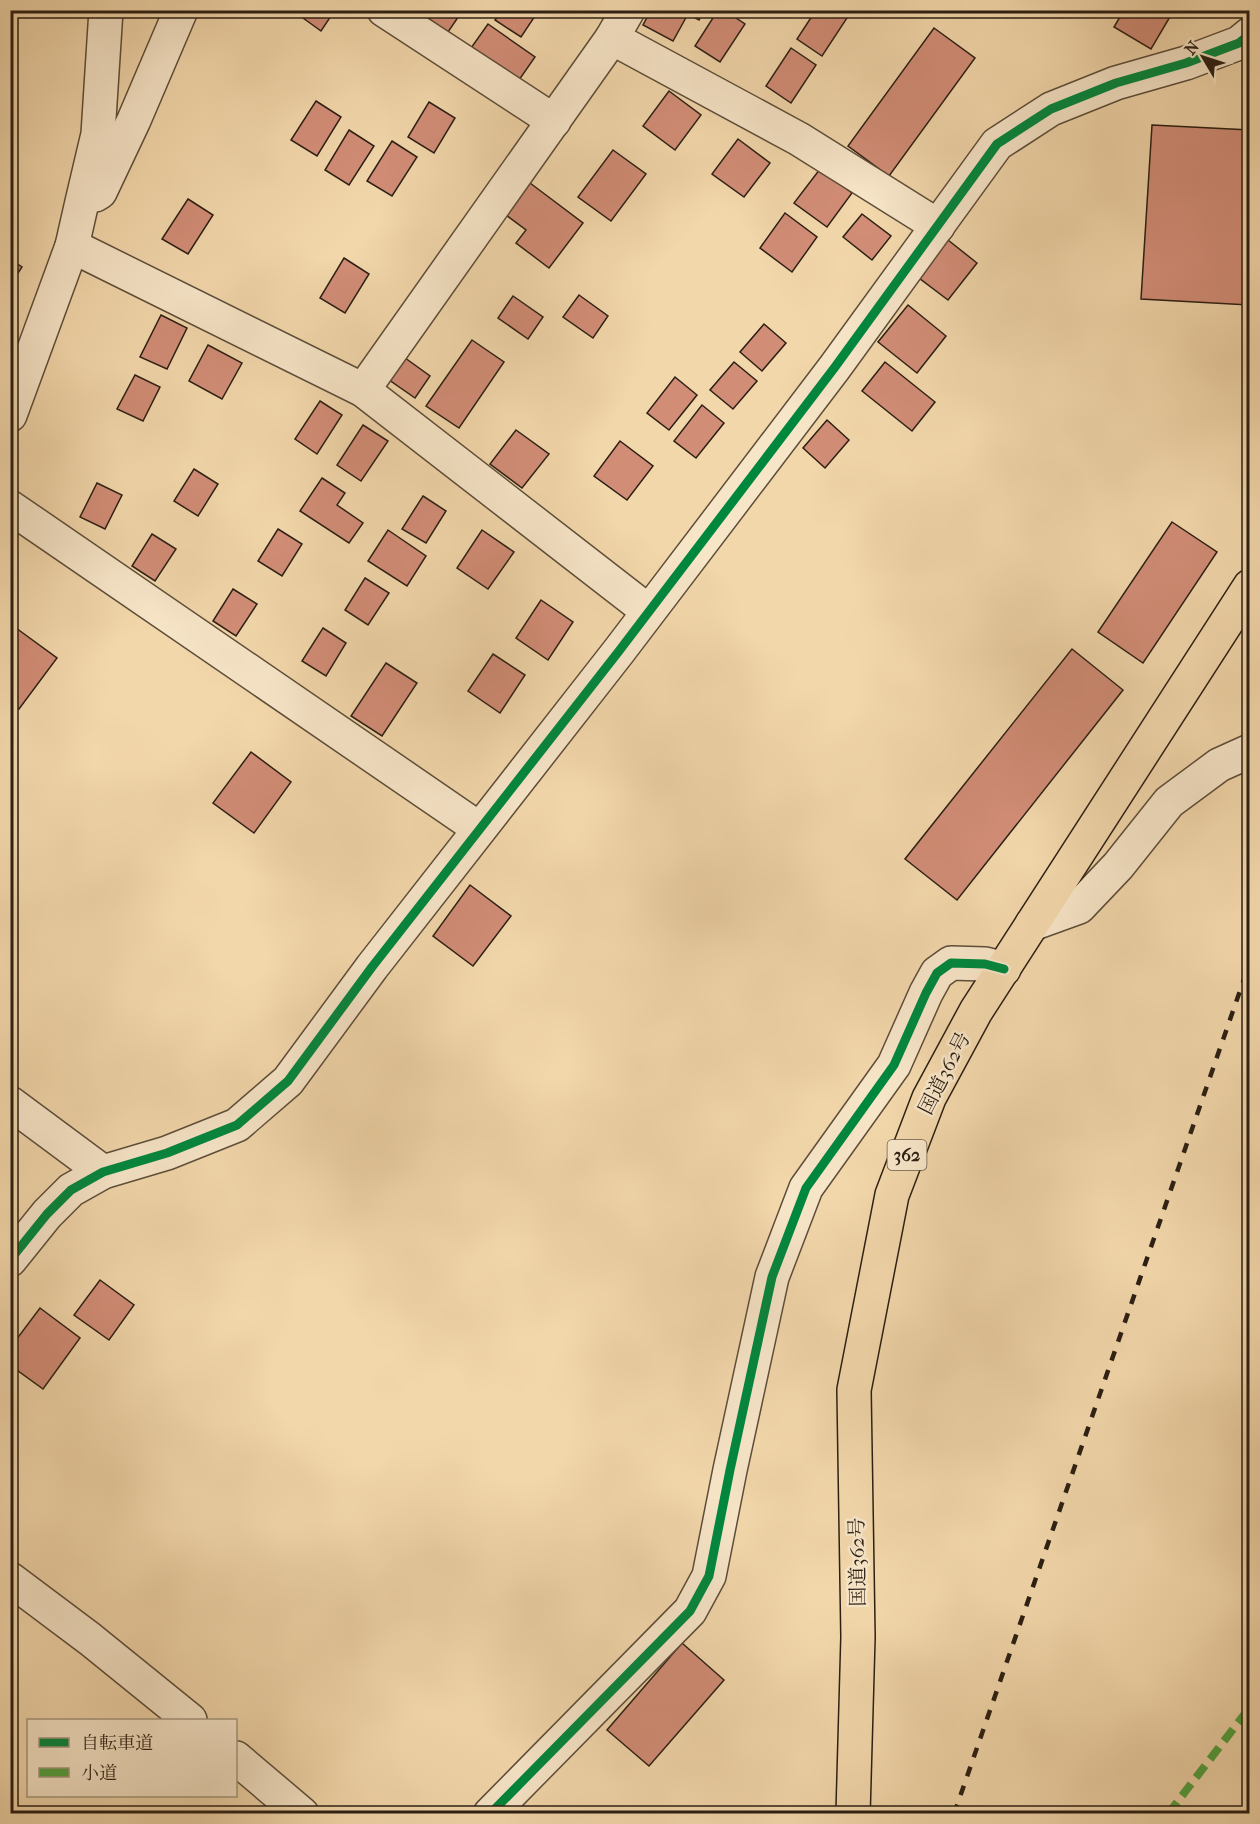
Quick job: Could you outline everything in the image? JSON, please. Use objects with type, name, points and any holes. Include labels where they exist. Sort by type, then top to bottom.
[{"type":"highway","name":"国道362号","points":[[853,1814],[858,1637],[854,1390],[892,1195],[929,1098],[976,1011],[1250,586]]},
{"type":"street","points":[[10,415],[72,246],[98,134],[106,10]]},
{"type":"street","points":[[82,202],[100,192],[181,10]]},
{"type":"street","points":[[384,10],[554,121]]},
{"type":"street","points":[[363,390],[620,24],[938,226]]},
{"type":"street","points":[[10,1260],[47,1214],[71,1190],[103,1172],[167,1153],[237,1125],[288,1081],[478,828],[648,612],[835,367],[997,144],[1051,109],[1116,83],[1185,63],[1239,43],[1250,34]]},
{"type":"street","points":[[72,246],[363,390],[648,612]]},
{"type":"street","points":[[10,507],[478,828]]},
{"type":"street","points":[[1032,924],[1079,907],[1118,866],[1170,802],[1219,765],[1250,752]]},
{"type":"street","points":[[490,1814],[690,1611],[709,1576],[772,1277],[806,1188],[894,1065],[937,973],[951,963],[985,964],[1004,969]]},
{"type":"street","points":[[10,1103],[103,1172]]},
{"type":"street","points":[[10,1579],[90,1639],[189,1719]]},
{"type":"street","points":[[237,1759],[302,1814]]},
{"type":"building","points":[[292,10],[335,10],[321,31]]},
{"type":"building","points":[[435,10],[463,10],[448,32],[429,19]]},
{"type":"building","points":[[502,10],[539,10],[521,37],[495,20]]},
{"type":"building","points":[[651,10],[704,10],[699,20],[688,14],[673,41],[643,25]]},
{"type":"building","points":[[718,10],[724,10],[745,24],[720,62],[695,46]]},
{"type":"building","points":[[816,10],[837,10],[847,18],[822,56],[797,39]]},
{"type":"building","points":[[1124,10],[1174,10],[1151,49],[1114,27]]},
{"type":"building","points":[[488,24],[535,57],[519,80],[471,48]]},
{"type":"building","points":[[934,28],[975,58],[889,176],[848,146]]},
{"type":"building","points":[[791,48],[816,65],[791,103],[766,86]]},
{"type":"building","points":[[669,91],[701,115],[675,150],[643,126]]},
{"type":"building","points":[[316,101],[341,117],[317,156],[291,140]]},
{"type":"building","points":[[429,102],[455,118],[434,153],[408,137]]},
{"type":"building","points":[[1152,125],[1250,130],[1249,305],[1141,299]]},
{"type":"building","points":[[349,130],[374,146],[349,185],[325,170]]},
{"type":"building","points":[[738,139],[770,163],[744,197],[712,174]]},
{"type":"building","points":[[392,141],[417,157],[392,196],[367,181]]},
{"type":"building","points":[[613,150],[646,174],[611,221],[578,197]]},
{"type":"building","points":[[820,169],[852,193],[827,227],[794,203]]},
{"type":"building","points":[[526,180],[583,223],[549,268],[516,243],[526,230],[502,212]]},
{"type":"building","points":[[188,199],[213,215],[188,254],[162,239]]},
{"type":"building","points":[[785,213],[817,237],[792,272],[760,248]]},
{"type":"building","points":[[862,214],[891,236],[872,260],[843,237]]},
{"type":"building","points":[[948,240],[977,263],[948,300],[919,278]]},
{"type":"building","points":[[344,258],[369,274],[345,313],[320,298]]},
{"type":"building","points":[[10,259],[22,267],[10,285]]},
{"type":"building","points":[[579,295],[608,316],[593,338],[563,317]]},
{"type":"building","points":[[513,296],[543,317],[528,339],[498,318]]},
{"type":"building","points":[[908,305],[946,336],[917,373],[878,342]]},
{"type":"building","points":[[161,315],[187,328],[167,369],[140,357]]},
{"type":"building","points":[[764,324],[786,343],[762,371],[740,352]]},
{"type":"building","points":[[472,340],[504,362],[459,428],[426,406]]},
{"type":"building","points":[[208,345],[242,363],[222,399],[189,381]]},
{"type":"building","points":[[401,355],[430,376],[415,398],[385,377]]},
{"type":"building","points":[[734,362],[757,381],[733,409],[710,390]]},
{"type":"building","points":[[885,362],[935,402],[912,431],[862,391]]},
{"type":"building","points":[[135,375],[160,387],[143,421],[117,409]]},
{"type":"building","points":[[675,377],[697,395],[669,430],[647,413]]},
{"type":"building","points":[[320,401],[342,415],[317,454],[295,439]]},
{"type":"building","points":[[702,405],[724,423],[696,458],[674,441]]},
{"type":"building","points":[[827,420],[849,440],[825,468],[803,448]]},
{"type":"building","points":[[363,425],[388,441],[361,481],[337,465]]},
{"type":"building","points":[[516,430],[549,454],[522,488],[490,464]]},
{"type":"building","points":[[620,441],[653,466],[627,500],[594,476]]},
{"type":"building","points":[[194,469],[218,484],[198,516],[174,501]]},
{"type":"building","points":[[322,478],[345,493],[337,505],[363,523],[349,543],[300,511]]},
{"type":"building","points":[[97,483],[122,495],[105,529],[80,517]]},
{"type":"building","points":[[423,496],[446,511],[426,543],[402,529]]},
{"type":"building","points":[[1172,522],[1217,552],[1143,663],[1098,632]]},
{"type":"building","points":[[278,529],[302,544],[282,576],[258,561]]},
{"type":"building","points":[[388,530],[426,556],[407,586],[368,561]]},
{"type":"building","points":[[482,530],[514,552],[488,589],[457,568]]},
{"type":"building","points":[[152,534],[176,549],[155,581],[132,566]]},
{"type":"building","points":[[365,578],[389,593],[368,625],[345,610]]},
{"type":"building","points":[[233,589],[257,604],[236,636],[213,621]]},
{"type":"building","points":[[541,600],[573,622],[548,660],[516,638]]},
{"type":"building","points":[[16,628],[57,658],[19,709],[10,703],[10,635]]},
{"type":"building","points":[[323,628],[346,643],[326,676],[302,661]]},
{"type":"building","points":[[1072,649],[1123,690],[957,900],[905,859]]},
{"type":"building","points":[[493,654],[525,675],[500,713],[468,691]]},
{"type":"building","points":[[386,663],[417,683],[382,736],[351,716]]},
{"type":"building","points":[[251,752],[291,782],[254,833],[213,803]]},
{"type":"building","points":[[470,885],[511,916],[473,966],[433,936]]},
{"type":"building","points":[[100,1280],[134,1305],[109,1340],[74,1315]]},
{"type":"building","points":[[40,1308],[80,1338],[43,1389],[10,1365],[10,1348]]},
{"type":"building","points":[[682,1643],[724,1680],[649,1766],[607,1730]]},
{"type":"railway","points":[[954,1814],[1250,962]]},
{"type":"marked path","points":[[1168,1814],[1250,1707]]},
{"type":"cycle path","points":[[10,1260],[47,1214],[71,1190],[103,1172],[167,1153],[237,1125],[288,1081],[372,967],[619,651],[835,367],[997,144],[1051,109],[1116,83],[1186,63],[1239,43],[1250,34]]},
{"type":"cycle path","points":[[490,1814],[690,1611],[709,1576],[772,1277],[806,1188],[894,1065],[937,973],[951,963],[985,964],[1004,969]]}]
